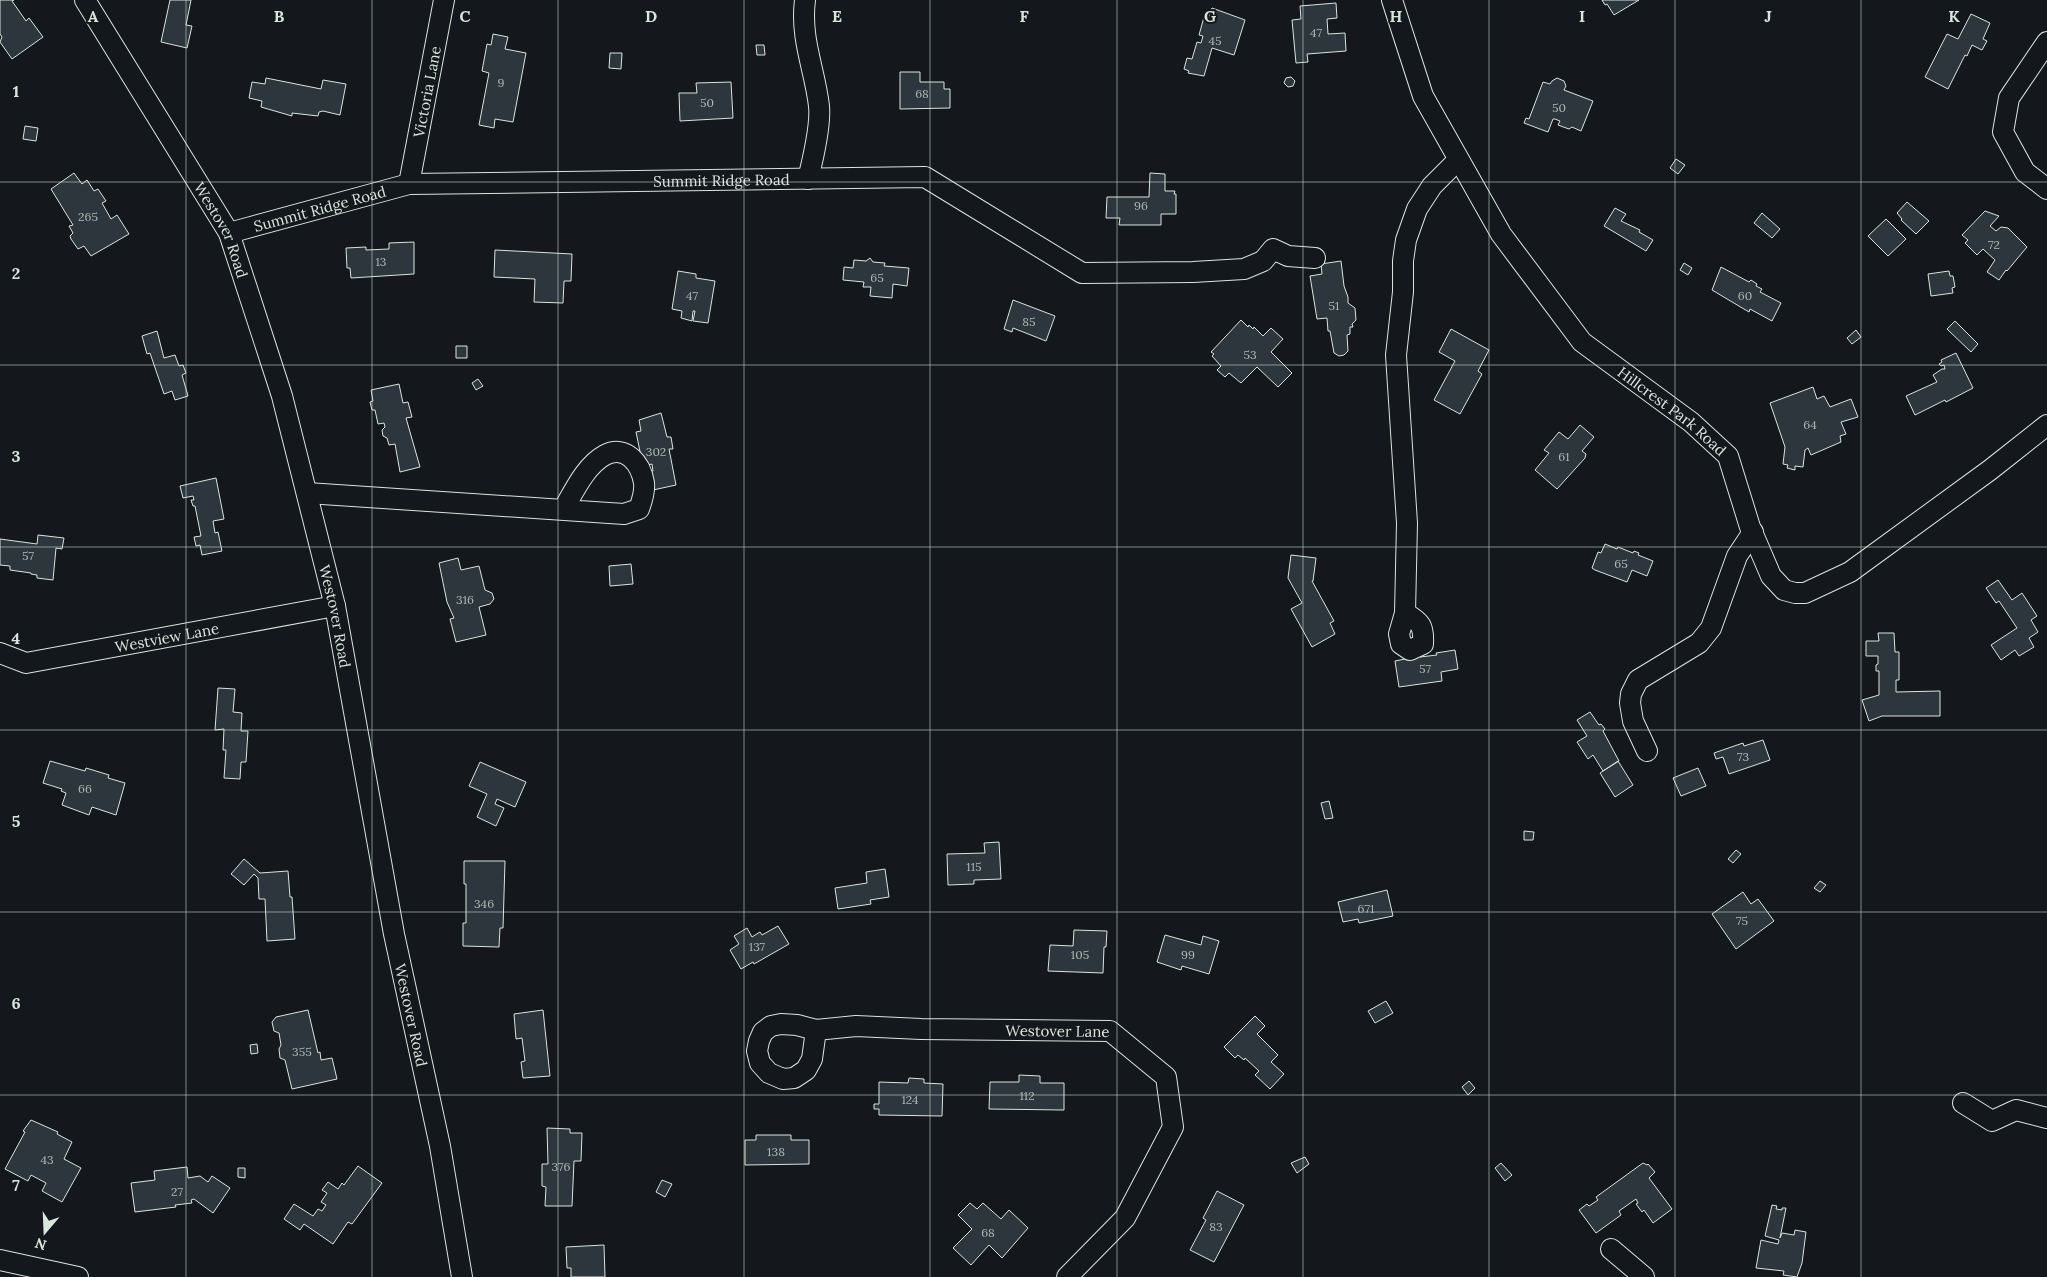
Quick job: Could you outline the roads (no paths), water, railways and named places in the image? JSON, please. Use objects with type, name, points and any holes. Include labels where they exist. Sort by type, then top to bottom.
[{"type":"street","name":"Westover Road","points":[[85,0],[229,233],[282,396],[308,492],[335,606],[394,934],[440,1146],[462,1277]]},
{"type":"street","name":"Victoria Lane","points":[[409,184],[444,0]]},
{"type":"street","points":[[805,0],[807,54],[819,108],[814,156],[808,178]]},
{"type":"street","name":"Hillcrest Park Road","points":[[1392,0],[1423,96],[1501,234],[1582,342],[1691,422],[1728,456],[1753,532],[1771,576],[1784,590],[1805,593],[1857,567],[1990,470],[2047,425]]},
{"type":"street","points":[[2047,42],[2009,98],[2003,132],[2025,172],[2047,188]]},
{"type":"street","points":[[1405,613],[1407,523],[1396,356],[1403,261],[1406,240],[1417,209],[1432,186],[1458,160]]},
{"type":"street","name":"Summit Ridge Road","points":[[229,233],[409,184],[925,177],[1082,273],[1193,272],[1244,269],[1256,266],[1273,249],[1288,256],[1315,258]]},
{"type":"street","points":[[308,492],[563,510]]},
{"type":"street","points":[[1647,751],[1633,721],[1630,703],[1631,694],[1638,680],[1699,643],[1711,628],[1737,556],[1753,532]]},
{"type":"street","name":"Westview Lane","points":[[0,653],[26,663],[335,606]]},
{"type":"street","name":"Westover Lane","points":[[816,1030],[856,1026],[922,1029],[1110,1031],[1166,1077],[1174,1127],[1125,1218],[1067,1277]]},
{"type":"street","points":[[1963,1104],[1992,1122],[2016,1110],[2047,1118]]},
{"type":"street","points":[[1611,1248],[1644,1277]]},
{"type":"street","points":[[0,1260],[78,1277]]}]
